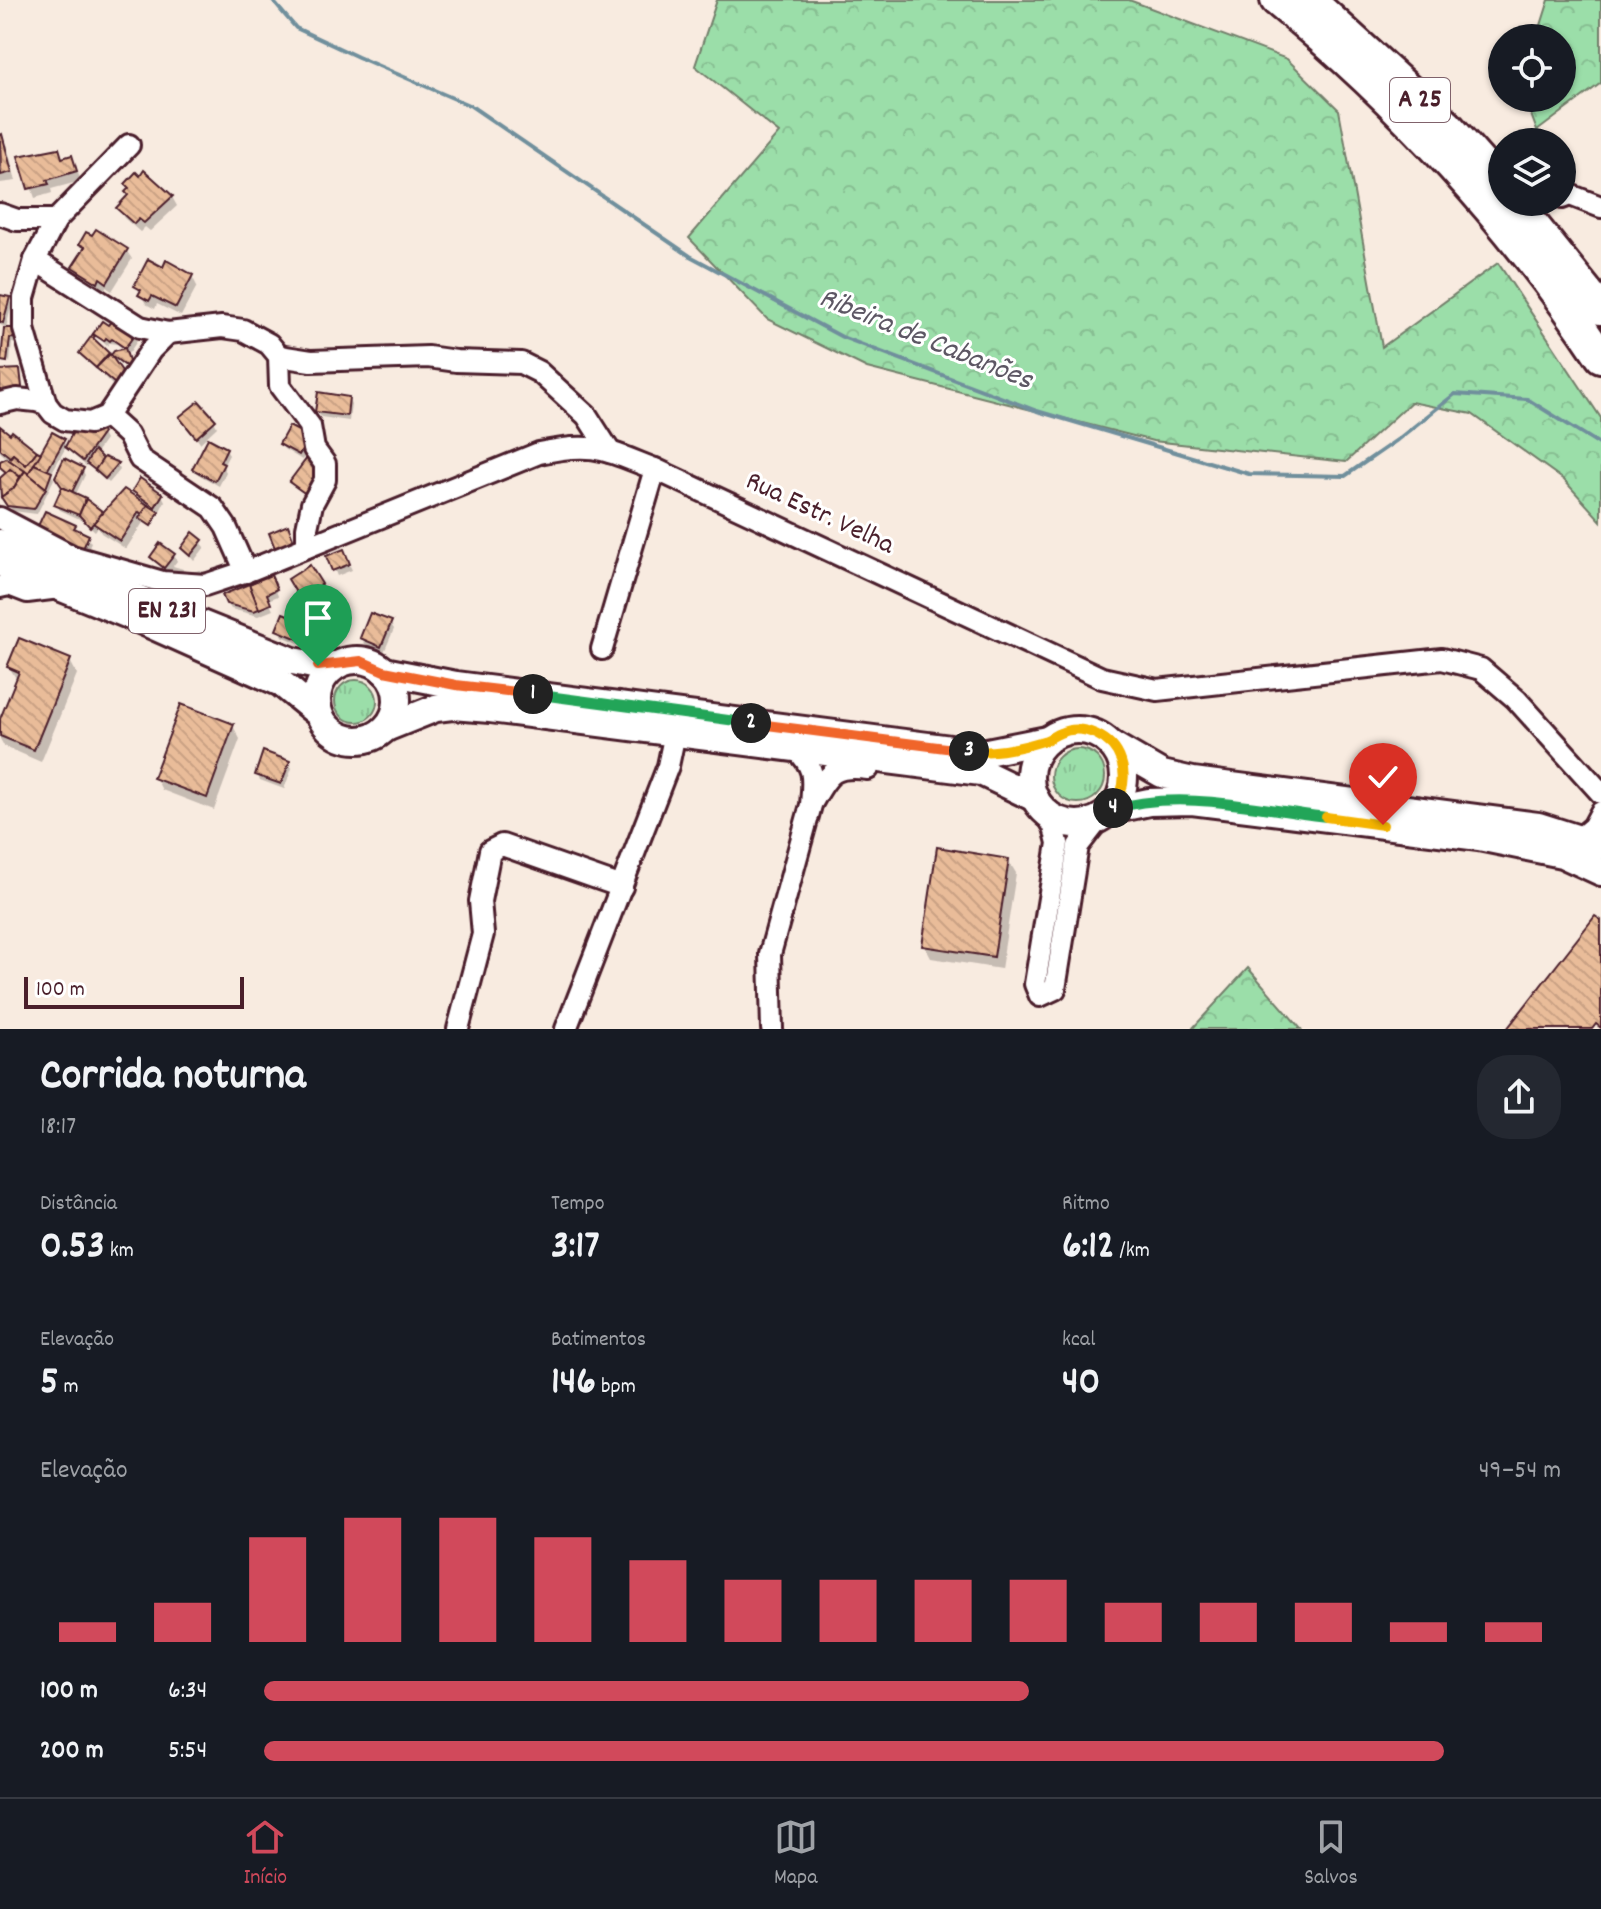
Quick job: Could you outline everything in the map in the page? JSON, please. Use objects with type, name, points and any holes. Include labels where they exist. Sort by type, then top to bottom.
[{"type":"highway","name":"A 25","points":[[1276,0],[1319,35],[1425,139],[1515,239],[1601,357]]},
{"type":"highway","name":"A 25","points":[[1310,0],[1447,125],[1488,171]]},
{"type":"highway","points":[[1526,216],[1601,309]]},
{"type":"main road","name":"EN 231","points":[[2,546],[60,588],[281,683],[319,714],[324,725],[348,740],[375,736],[419,714],[452,706],[981,772],[1072,825],[1086,824],[1149,802],[1192,801],[1521,844],[1562,854],[1601,872]]},
{"type":"main road","name":"EN 231","points":[[2,546],[293,661],[318,666],[361,661],[384,671],[456,685],[982,753],[1047,740],[1073,730],[1088,731],[1162,774],[1193,781],[1538,826],[1591,842]]},
{"type":"main road","points":[[319,714],[318,691],[322,681],[337,665]]},
{"type":"main road","points":[[384,671],[396,693],[393,718],[386,728]]},
{"type":"main road","points":[[1040,806],[1030,783],[1031,767],[1037,752],[1047,740]]},
{"type":"main road","points":[[1105,815],[1120,799],[1124,785],[1120,757],[1112,745]]},
{"type":"street","points":[[129,145],[56,220],[35,260],[24,298],[24,329],[46,404],[65,420],[90,423],[107,416],[151,350],[168,333]]},
{"type":"street","points":[[1576,197],[1601,207]]},
{"type":"street","points":[[0,214],[17,220],[56,220]]},
{"type":"street","points":[[35,260],[140,327],[168,333],[222,327],[243,330],[269,344],[279,356],[280,386],[310,426],[314,449],[325,464],[325,480],[312,504],[307,547]]},
{"type":"street","points":[[279,356],[311,361],[428,357],[521,363],[539,372],[587,416],[610,452]]},
{"type":"street","points":[[0,403],[17,399],[46,404]]},
{"type":"street","points":[[107,416],[128,435],[140,459],[213,508],[226,527],[246,572]]},
{"type":"street","name":"Rua Estr. Velha","points":[[0,518],[72,556],[163,582],[205,585],[246,572],[539,453],[570,446],[597,447],[655,469],[1102,678],[1157,690],[1442,659],[1481,669],[1516,699],[1596,788],[1601,803]]},
{"type":"street","points":[[602,649],[655,469]]},
{"type":"street","points":[[0,587],[9,585],[27,592],[60,588]]},
{"type":"street","points":[[566,1029],[668,766],[675,733]]},
{"type":"street","points":[[772,1029],[770,954],[811,805],[812,769],[796,749]]},
{"type":"street","points":[[811,805],[826,779],[837,769],[843,766],[872,770],[887,761]]},
{"type":"street","points":[[1040,806],[1054,827],[1058,843],[1035,984],[1040,996],[1055,989],[1078,846],[1105,815]]},
{"type":"street","points":[[1591,842],[1593,827],[1601,812]]},
{"type":"street","points":[[458,1029],[483,934],[480,901],[490,851],[502,845],[622,887]]},
{"type":"green space","points":[[717,0],[1129,0],[1287,59],[1339,110],[1382,347],[1498,263],[1601,418],[1601,521],[1564,480],[1472,414],[1411,402],[1346,462],[1153,441],[867,368],[767,319],[689,238],[779,133],[695,66]]},
{"type":"green space","points":[[1549,0],[1601,0],[1601,83],[1576,102],[1576,24],[1541,24]]},
{"type":"green space","points":[[1530,112],[1562,112],[1541,128],[1536,128]]},
{"type":"green space","points":[[356,680],[371,686],[377,701],[371,716],[356,722],[341,716],[335,701],[341,686]]},
{"type":"green space","points":[[1078,749],[1097,757],[1105,776],[1097,795],[1078,803],[1059,795],[1051,776],[1059,757]]},
{"type":"green space","points":[[1248,968],[1301,1029],[1192,1029]]},
{"type":"building","points":[[0,135],[12,172],[1,175]]},
{"type":"building","points":[[59,148],[62,158],[72,155],[77,171],[47,180],[49,184],[28,189],[18,156]]},
{"type":"building","points":[[144,170],[173,196],[144,223],[139,219],[134,224],[116,208],[128,195],[125,192],[129,188],[125,184],[136,172],[140,176]]},
{"type":"building","points":[[96,229],[128,249],[107,283],[100,278],[98,283],[72,267],[85,247],[79,244],[86,232],[92,235]]},
{"type":"building","points":[[148,259],[163,267],[166,260],[193,275],[176,308],[152,296],[149,301],[138,295],[141,290],[134,286]]},
{"type":"building","points":[[0,295],[10,297],[3,323],[0,322]]},
{"type":"building","points":[[113,319],[135,334],[125,348],[112,339],[106,338],[104,341],[93,334],[102,321],[108,325]]},
{"type":"building","points":[[4,328],[20,328],[21,339],[10,338],[7,362],[1,361]]},
{"type":"building","points":[[93,334],[93,338],[109,353],[96,368],[79,353]]},
{"type":"building","points":[[125,348],[131,367],[111,355]]},
{"type":"building","points":[[110,354],[124,374],[120,388],[96,368]]},
{"type":"building","points":[[20,369],[23,396],[0,398],[0,370]]},
{"type":"building","points":[[318,392],[349,397],[347,416],[315,412]]},
{"type":"building","points":[[199,401],[216,420],[196,438],[179,417]]},
{"type":"building","points":[[0,426],[10,434],[12,431],[37,451],[26,465],[13,454],[10,457],[0,449]]},
{"type":"building","points":[[289,426],[306,435],[299,455],[279,444]]},
{"type":"building","points":[[99,428],[103,433],[83,461],[65,447],[74,430],[82,433]]},
{"type":"building","points":[[52,432],[65,439],[47,471],[34,464]]},
{"type":"building","points":[[208,438],[227,448],[220,462],[224,464],[215,481],[192,469]]},
{"type":"building","points":[[94,450],[103,459],[95,470],[86,463]]},
{"type":"building","points":[[37,451],[41,453],[28,474],[9,460],[13,454],[26,465]]},
{"type":"building","points":[[104,457],[119,463],[105,479],[95,470]]},
{"type":"building","points":[[6,458],[25,471],[20,477],[10,469],[7,473],[0,467],[0,461]]},
{"type":"building","points":[[64,458],[84,468],[72,492],[62,487],[55,477]]},
{"type":"building","points":[[307,458],[321,471],[310,497],[289,482]]},
{"type":"building","points":[[34,464],[52,472],[46,488],[28,474]]},
{"type":"building","points":[[10,469],[20,477],[13,489],[1,497],[0,478]]},
{"type":"building","points":[[25,471],[46,488],[34,509],[7,506],[1,497],[13,489]]},
{"type":"building","points":[[140,478],[163,494],[155,507],[132,491]]},
{"type":"building","points":[[62,487],[86,498],[79,515],[54,505]]},
{"type":"building","points":[[124,489],[148,505],[142,514],[139,512],[120,541],[93,523]]},
{"type":"building","points":[[86,499],[103,512],[90,527],[79,515]]},
{"type":"building","points":[[148,505],[159,512],[151,526],[139,518]]},
{"type":"building","points":[[45,511],[76,525],[74,528],[89,535],[82,551],[37,528]]},
{"type":"building","points":[[288,525],[294,541],[289,543],[291,548],[277,553],[269,533]]},
{"type":"building","points":[[193,532],[203,540],[190,556],[181,548]]},
{"type":"building","points":[[160,543],[175,554],[164,568],[150,557]]},
{"type":"building","points":[[344,549],[350,564],[332,571],[326,556]]},
{"type":"building","points":[[310,565],[322,584],[301,601],[288,579]]},
{"type":"building","points":[[271,575],[277,589],[267,594],[271,604],[259,609],[249,584]]},
{"type":"building","points":[[249,584],[259,609],[254,611],[226,604],[222,595]]},
{"type":"building","points":[[333,598],[344,605],[335,618],[324,610]]},
{"type":"building","points":[[283,613],[305,622],[298,639],[276,630]]},
{"type":"building","points":[[370,613],[392,621],[381,647],[360,638]]},
{"type":"building","points":[[19,638],[71,659],[34,750],[0,736],[0,719],[19,672],[7,667]]},
{"type":"building","points":[[181,704],[234,724],[207,798],[153,778]]},
{"type":"building","points":[[263,751],[290,761],[281,784],[255,775]]},
{"type":"building","points":[[937,847],[1009,859],[994,957],[922,946]]},
{"type":"building","points":[[1595,916],[1601,920],[1601,1028],[1596,1024],[1592,1029],[1507,1029]]},
{"type":"waterway","name":"Ribeira de Cabanões","points":[[272,0],[296,28],[471,106],[690,256],[842,337],[1037,411],[1249,474],[1345,476],[1455,394],[1527,399],[1601,445]]},
{"type":"route","points":[[318,666],[361,661],[384,671],[456,685],[982,753],[1017,748],[1073,730],[1088,731],[1101,736],[1120,757],[1124,785],[1120,799],[1111,810],[1149,802],[1192,801],[1383,825]]}]
